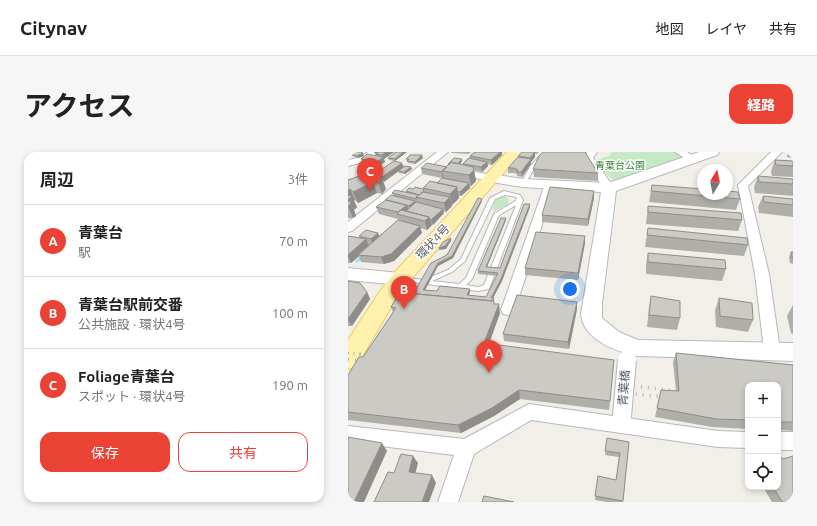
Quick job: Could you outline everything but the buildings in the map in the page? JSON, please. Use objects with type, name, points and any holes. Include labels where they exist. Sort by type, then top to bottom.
[{"type":"main road","name":"環状4号","points":[[348,360],[385,299],[400,279],[515,152]]},
{"type":"street","points":[[348,161],[361,160],[375,152]]},
{"type":"street","points":[[348,228],[443,152]]},
{"type":"street","points":[[592,152],[588,158],[609,188],[593,293],[592,318],[600,328],[626,353],[783,351],[762,274],[743,185],[773,153]]},
{"type":"street","points":[[427,166],[522,183],[609,188],[686,155],[712,152]]},
{"type":"street","points":[[508,310],[549,187]]},
{"type":"street","points":[[348,274],[400,279]]},
{"type":"street","name":"青葉橋","points":[[622,420],[626,353]]},
{"type":"street","points":[[348,434],[466,448],[529,412],[622,420],[718,439],[745,440]]},
{"type":"street","points":[[781,441],[793,441]]},
{"type":"street","points":[[448,502],[466,448]]},
{"type":"lane","points":[[522,183],[533,166],[546,152]]},
{"type":"lane","points":[[425,281],[450,271],[463,260],[495,196],[504,193],[515,194],[520,200]]},
{"type":"lane","points":[[400,279],[425,281],[459,288],[483,289],[488,284],[520,200]]},
{"type":"lane","points":[[459,288],[469,279],[498,214],[520,200]]},
{"type":"green space","name":"青葉台公園","points":[[612,152],[674,152],[684,158],[614,181],[593,161],[609,156]]},
{"type":"green space","points":[[500,196],[504,196],[509,199],[508,204],[493,212],[494,200]]},
{"type":"waterway","points":[[459,168],[476,152]]},
{"type":"waterway","points":[[357,261],[363,256]]},
{"type":"railway","points":[[348,353],[364,354]]},
{"type":"railway","points":[[364,354],[369,355]]},
{"type":"railway","points":[[364,354],[375,356]]},
{"type":"railway","points":[[348,359],[367,362]]},
{"type":"railway","points":[[602,383],[625,385]]},
{"type":"railway","points":[[624,392],[625,385]]},
{"type":"railway","points":[[625,385],[678,391]]},
{"type":"railway","points":[[625,385],[625,390]]},
{"type":"railway","points":[[601,390],[671,398]]},
{"type":"place","name":"Foliage青葉台","points":[[370,191]]},
{"type":"place","name":"青葉台駅前交番","points":[[404,309]]},
{"type":"place","name":"青葉台","points":[[489,373]]}]
